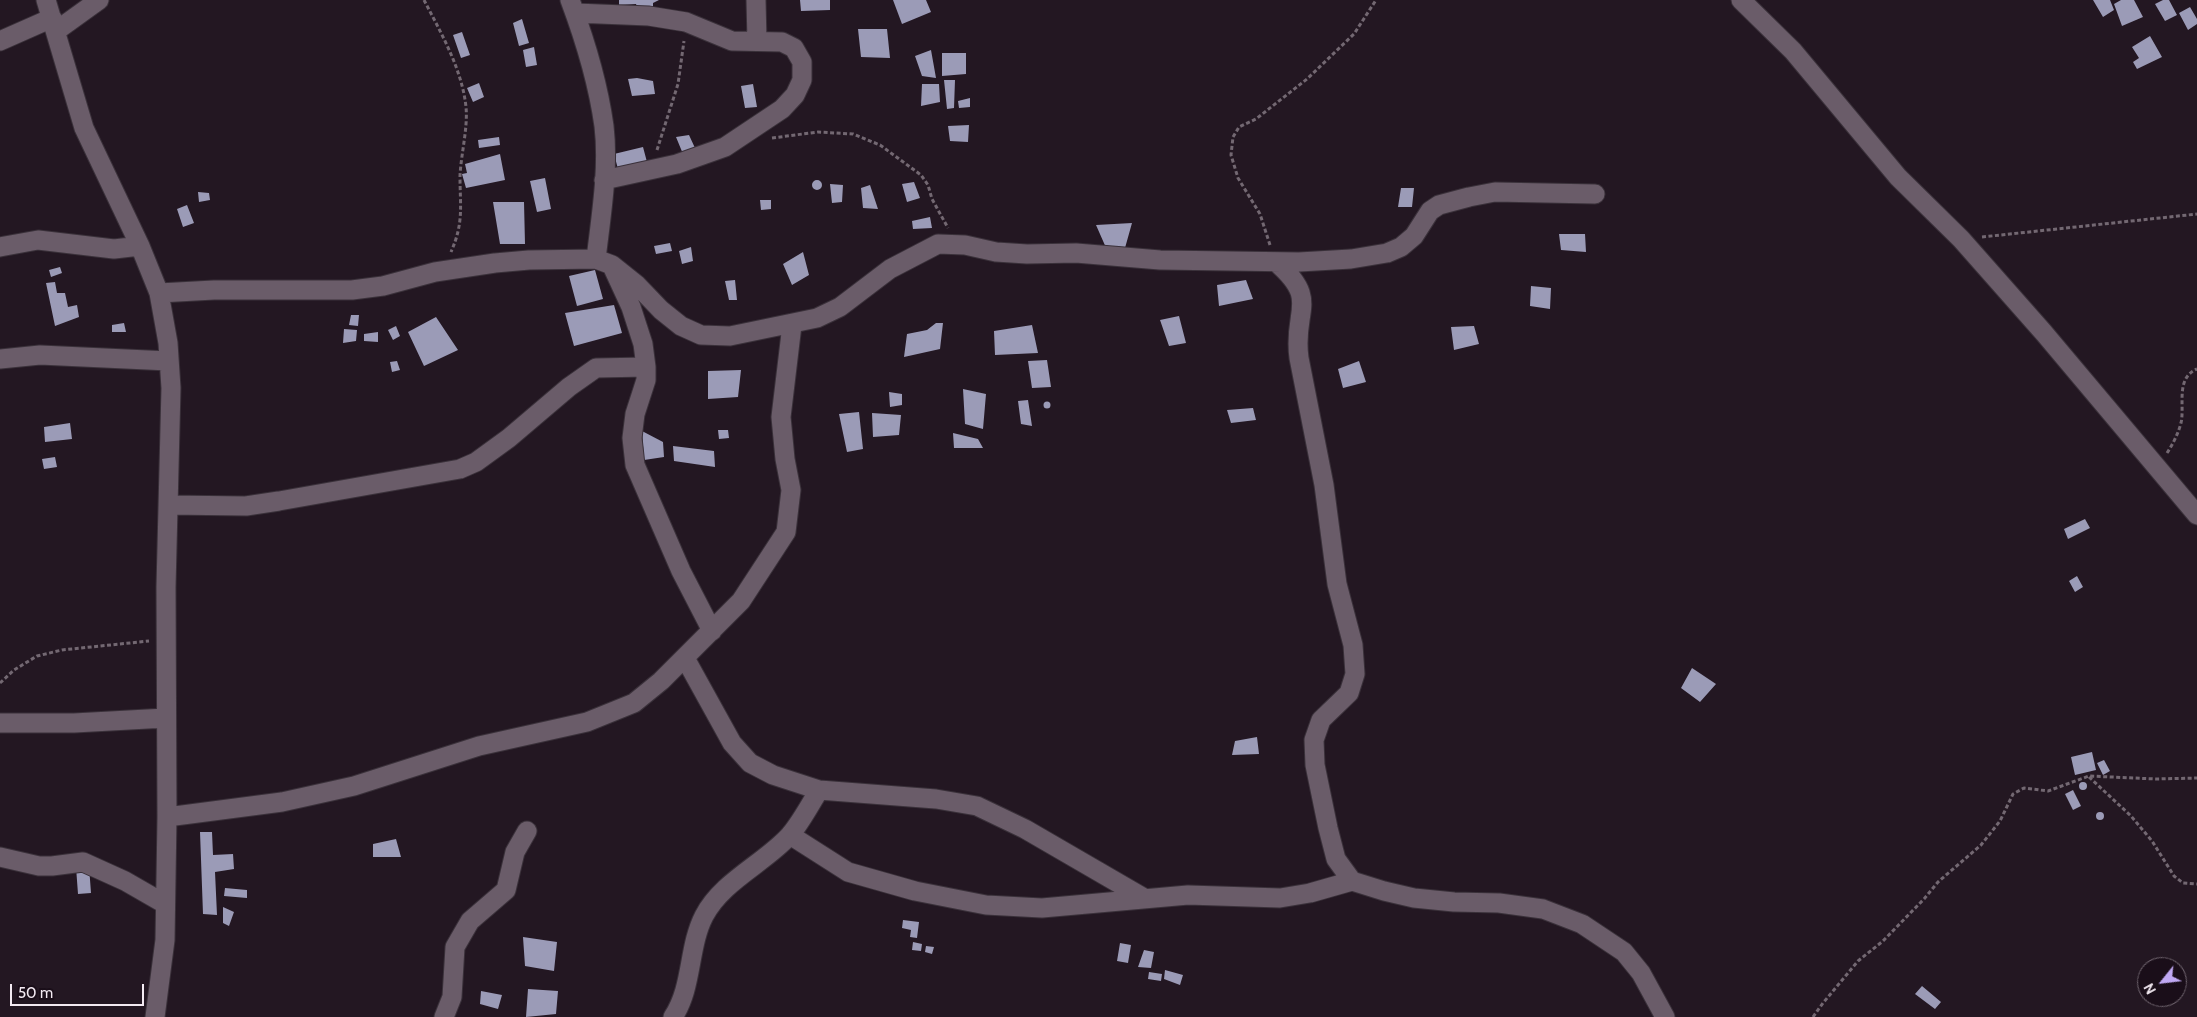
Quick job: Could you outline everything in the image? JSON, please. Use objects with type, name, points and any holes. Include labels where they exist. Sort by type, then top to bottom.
[{"type":"street","points":[[0,41],[51,16],[99,0]]},
{"type":"street","points":[[756,0],[757,41]]},
{"type":"street","points":[[1741,0],[1793,51],[1898,177],[1961,239],[2044,332],[2197,515]]},
{"type":"street","points":[[604,180],[652,170],[725,147],[782,109],[795,95],[802,80],[802,62],[794,48],[782,42],[732,41],[686,22],[572,7],[583,34],[604,126],[604,180],[604,262],[631,307],[643,344],[646,380],[635,414],[632,438],[635,465],[681,571],[712,631]]},
{"type":"street","points":[[51,16],[84,128],[140,246],[159,293],[169,361],[171,388],[166,639],[167,817],[161,977],[155,1017]]},
{"type":"street","points":[[159,293],[214,290],[352,290],[383,286],[435,272],[529,260],[604,262],[637,285],[661,310],[681,326],[701,335],[730,336],[792,325],[817,318],[840,307],[890,269],[938,244],[965,245],[996,252],[1027,254],[1076,253],[1160,260],[1276,262],[1351,259],[1386,253],[1401,247],[1414,236],[1430,211],[1439,206],[1469,197],[1495,192],[1595,194]]},
{"type":"street","points":[[0,247],[38,240],[114,249],[140,246]]},
{"type":"street","points":[[1276,262],[1292,276],[1302,292],[1303,306],[1296,340],[1324,485],[1337,584],[1352,644],[1355,674],[1349,693],[1321,720],[1314,740],[1316,765],[1336,859],[1352,881]]},
{"type":"street","points":[[167,817],[235,809],[300,798],[354,786],[479,746],[587,722],[634,703],[685,658],[742,601],[786,532],[791,490],[785,459],[781,417],[792,325]]},
{"type":"street","points":[[0,359],[40,355],[169,361]]},
{"type":"street","points":[[169,506],[263,504],[460,469],[476,462],[509,438],[569,387],[596,368],[646,367]]},
{"type":"street","points":[[685,658],[732,743],[750,763],[773,775],[819,790],[936,799],[977,806],[1025,829],[1144,898]]},
{"type":"street","points":[[0,723],[74,723],[166,718]]},
{"type":"street","points":[[673,1017],[687,984],[696,940],[704,915],[728,886],[790,835],[819,790]]},
{"type":"street","points":[[444,1017],[452,997],[455,947],[470,921],[506,890],[513,858],[527,831]]},
{"type":"street","points":[[790,835],[848,872],[915,891],[986,905],[1042,908],[1188,895],[1280,898],[1310,893],[1352,881],[1414,898],[1454,902],[1499,903],[1543,909],[1582,924],[1624,952],[1641,973],[1665,1017]]},
{"type":"street","points":[[0,857],[39,866],[84,862],[125,881],[165,904]]},
{"type":"path","points":[[424,0],[448,48],[466,108],[460,166],[460,232],[451,252],[435,272]]},
{"type":"path","points":[[1276,262],[1260,214],[1238,178],[1231,155],[1233,137],[1240,127],[1256,119],[1307,79],[1354,34],[1376,0]]},
{"type":"path","points":[[652,170],[664,123],[673,104],[678,84],[683,57],[686,22]]},
{"type":"path","points":[[764,140],[818,132],[853,134],[880,145],[921,175],[928,185],[932,199],[950,230],[965,245]]},
{"type":"path","points":[[1961,239],[2197,214]]},
{"type":"path","points":[[2155,466],[2168,452],[2175,439],[2181,422],[2185,379],[2192,371],[2197,369]]},
{"type":"path","points":[[0,683],[14,670],[37,656],[62,650],[166,639]]},
{"type":"path","points":[[1814,1017],[1823,1003],[1858,961],[1883,941],[1938,882],[1981,844],[2000,822],[2014,794],[2024,788],[2048,791],[2088,776],[2156,779],[2197,778]]},
{"type":"path","points":[[2088,776],[2131,816],[2152,842],[2174,876],[2182,883],[2197,884]]},
{"type":"building","points":[[619,0],[659,0],[653,3],[653,7],[638,10],[636,4],[619,5]]},
{"type":"building","points":[[800,0],[830,0],[830,10],[801,11]]},
{"type":"building","points":[[893,0],[926,0],[931,12],[902,24]]},
{"type":"building","points":[[2093,0],[2110,0],[2114,10],[2103,17]]},
{"type":"building","points":[[2121,0],[2134,0],[2143,17],[2122,26],[2114,4]]},
{"type":"building","points":[[2163,0],[2169,0],[2177,15],[2165,21],[2155,4]]},
{"type":"building","points":[[2190,7],[2197,19],[2197,24],[2188,30],[2179,13]]},
{"type":"building","points":[[522,19],[529,43],[519,46],[513,23]]},
{"type":"building","points":[[858,29],[887,29],[890,58],[861,57]]},
{"type":"building","points":[[462,32],[470,55],[461,58],[453,35]]},
{"type":"building","points":[[2150,36],[2162,57],[2137,69],[2133,62],[2139,58],[2132,47]]},
{"type":"building","points":[[534,47],[537,65],[526,67],[523,50]]},
{"type":"building","points":[[931,50],[936,78],[922,76],[915,56]]},
{"type":"building","points":[[942,53],[966,53],[966,74],[942,76]]},
{"type":"building","points":[[637,78],[653,81],[655,94],[632,96],[628,79]]},
{"type":"building","points":[[944,80],[955,80],[954,108],[947,109]]},
{"type":"building","points":[[479,83],[484,97],[473,102],[467,88]]},
{"type":"building","points":[[753,84],[757,107],[745,108],[741,86]]},
{"type":"building","points":[[922,84],[939,84],[940,102],[921,106]]},
{"type":"building","points":[[970,98],[970,107],[959,108],[958,101]]},
{"type":"building","points":[[969,125],[968,142],[950,141],[948,126]]},
{"type":"building","points":[[689,135],[695,148],[683,154],[676,137]]},
{"type":"building","points":[[499,137],[500,145],[479,148],[478,140]]},
{"type":"building","points":[[643,147],[647,162],[618,169],[614,154]]},
{"type":"building","points":[[500,154],[505,180],[466,188],[462,174],[467,173],[465,164]]},
{"type":"building","points":[[545,178],[551,209],[537,212],[530,181]]},
{"type":"building","points":[[817,180],[822,185],[817,190],[812,185]]},
{"type":"building","points":[[914,182],[920,198],[907,202],[902,184]]},
{"type":"building","points":[[830,184],[843,185],[842,202],[832,203]]},
{"type":"building","points":[[870,185],[878,209],[863,208],[861,188]]},
{"type":"building","points":[[1401,188],[1414,188],[1412,207],[1398,207]]},
{"type":"building","points":[[198,192],[209,193],[210,200],[199,202]]},
{"type":"building","points":[[760,200],[771,200],[771,209],[761,210]]},
{"type":"building","points":[[493,202],[524,202],[525,244],[500,244]]},
{"type":"building","points":[[187,205],[194,223],[183,227],[177,209]]},
{"type":"building","points":[[930,217],[932,228],[913,229],[912,221]]},
{"type":"building","points":[[1132,223],[1125,248],[1107,250],[1096,225]]},
{"type":"building","points":[[1559,234],[1585,234],[1586,252],[1561,250]]},
{"type":"building","points":[[670,243],[672,251],[656,254],[654,246]]},
{"type":"building","points":[[691,247],[693,261],[682,264],[679,251]]},
{"type":"building","points":[[803,252],[809,275],[792,285],[783,264]]},
{"type":"building","points":[[60,267],[62,273],[51,277],[49,270]]},
{"type":"building","points":[[595,270],[603,299],[577,306],[569,276]]},
{"type":"building","points":[[735,280],[737,300],[729,300],[725,281]]},
{"type":"building","points":[[1246,280],[1253,299],[1219,306],[1217,285]]},
{"type":"building","points":[[55,282],[57,293],[65,293],[68,307],[77,305],[79,317],[55,326],[46,283]]},
{"type":"building","points":[[1531,286],[1551,288],[1550,309],[1530,306]]},
{"type":"building","points":[[614,305],[622,333],[574,346],[565,313]]},
{"type":"building","points":[[351,315],[359,315],[358,326],[349,325]]},
{"type":"building","points":[[1179,316],[1186,343],[1169,346],[1160,320]]},
{"type":"building","points":[[436,317],[458,350],[424,366],[408,332]]},
{"type":"building","points":[[124,323],[126,332],[112,332],[112,325]]},
{"type":"building","points":[[936,323],[943,323],[940,349],[904,357],[907,334],[927,330]]},
{"type":"building","points":[[1032,325],[1038,353],[995,355],[994,331]]},
{"type":"building","points":[[396,326],[400,336],[393,340],[388,330]]},
{"type":"building","points":[[1474,326],[1479,344],[1454,350],[1451,327]]},
{"type":"building","points":[[344,329],[357,330],[356,341],[343,343]]},
{"type":"building","points":[[378,332],[378,342],[364,341],[364,334]]},
{"type":"building","points":[[1047,360],[1051,387],[1032,388],[1028,361]]},
{"type":"building","points":[[397,361],[400,370],[392,372],[390,362]]},
{"type":"building","points":[[1359,361],[1366,382],[1343,388],[1338,369]]},
{"type":"building","points":[[741,370],[738,397],[708,399],[708,371]]},
{"type":"building","points":[[963,389],[986,394],[983,429],[965,424]]},
{"type":"building","points":[[889,392],[902,394],[902,405],[890,407]]},
{"type":"building","points":[[1028,400],[1032,426],[1021,424],[1018,401]]},
{"type":"building","points":[[1047,401],[1051,405],[1047,409],[1043,405]]},
{"type":"building","points":[[1253,408],[1256,420],[1231,423],[1227,410]]},
{"type":"building","points":[[859,412],[863,449],[847,452],[839,414]]},
{"type":"building","points":[[872,413],[901,415],[899,435],[873,437]]},
{"type":"building","points":[[70,423],[72,439],[45,442],[44,427]]},
{"type":"building","points":[[718,430],[728,430],[729,438],[719,439]]},
{"type":"building","points":[[642,431],[663,442],[664,457],[644,460]]},
{"type":"building","points":[[953,433],[978,439],[983,448],[954,448]]},
{"type":"building","points":[[673,446],[714,451],[715,467],[674,461]]},
{"type":"building","points":[[55,457],[57,467],[44,469],[42,459]]},
{"type":"building","points":[[2085,519],[2090,528],[2068,539],[2064,529]]},
{"type":"building","points":[[2077,576],[2083,587],[2075,592],[2069,581]]},
{"type":"building","points":[[1692,668],[1716,684],[1700,702],[1681,688]]},
{"type":"building","points":[[1257,737],[1259,754],[1232,755],[1235,741]]},
{"type":"building","points":[[2092,752],[2096,770],[2075,775],[2071,757]]},
{"type":"building","points":[[2104,760],[2110,771],[2103,775],[2097,763]]},
{"type":"building","points":[[2083,782],[2087,786],[2083,790],[2079,786]]},
{"type":"building","points":[[2073,790],[2081,806],[2073,810],[2065,794]]},
{"type":"building","points":[[2100,812],[2104,816],[2100,820],[2096,816]]},
{"type":"building","points":[[200,832],[212,832],[213,855],[233,854],[234,869],[215,872],[217,915],[203,914]]},
{"type":"building","points":[[396,839],[401,857],[373,857],[373,844]]},
{"type":"building","points":[[89,866],[91,893],[78,894],[76,867]]},
{"type":"building","points":[[225,888],[247,890],[247,898],[224,896]]},
{"type":"building","points":[[223,907],[234,912],[229,926],[223,923]]},
{"type":"building","points":[[903,920],[919,922],[917,938],[910,937],[911,930],[902,928]]},
{"type":"building","points":[[523,937],[557,942],[554,971],[525,966]]},
{"type":"building","points":[[913,942],[922,944],[921,951],[912,950]]},
{"type":"building","points":[[1120,943],[1131,945],[1128,963],[1117,961]]},
{"type":"building","points":[[926,946],[934,947],[932,954],[925,952]]},
{"type":"building","points":[[1144,950],[1154,952],[1151,968],[1138,967]]},
{"type":"building","points":[[1165,970],[1183,975],[1180,985],[1164,979]]},
{"type":"building","points":[[1149,972],[1162,974],[1161,981],[1148,979]]},
{"type":"building","points":[[1922,986],[1941,1002],[1935,1009],[1915,994]]},
{"type":"building","points":[[528,989],[558,991],[556,1014],[526,1017]]},
{"type":"building","points":[[481,991],[502,995],[498,1009],[480,1004]]}]
